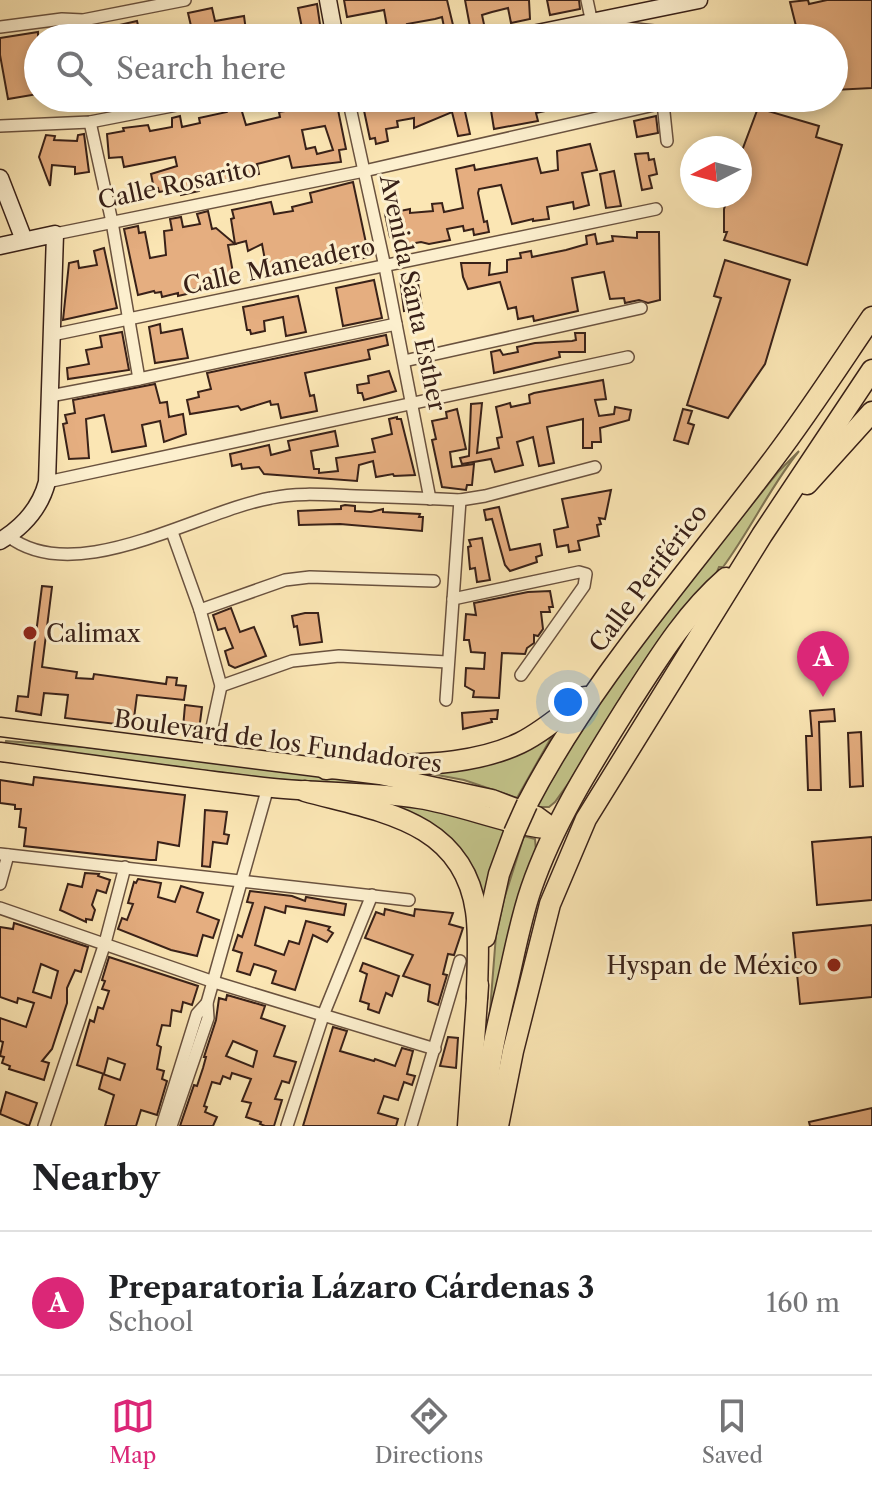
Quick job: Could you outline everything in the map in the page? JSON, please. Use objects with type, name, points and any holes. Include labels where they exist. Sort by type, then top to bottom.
[{"type":"highway","name":"Calle Periférico","points":[[468,1126],[477,997],[491,905],[514,833],[527,804],[559,746],[601,684],[682,574],[776,457],[872,317]]},
{"type":"highway","points":[[498,1126],[513,1051],[550,904],[566,861],[597,798],[762,535],[872,370]]},
{"type":"highway","points":[[762,535],[872,412]]},
{"type":"highway","points":[[485,1126],[487,1081],[494,1036],[531,889],[556,830],[594,759],[673,637],[700,601],[745,562]]},
{"type":"highway","points":[[326,769],[435,763],[492,753],[535,735],[601,684]]},
{"type":"highway","points":[[305,791],[413,823],[431,833],[458,860],[470,885],[476,914],[477,997]]},
{"type":"main road","name":"Boulevard de los Fundadores","points":[[0,727],[380,775],[492,799],[537,816],[556,830]]},
{"type":"main road","name":"Boulevard de los Fundadores","points":[[0,752],[268,787],[357,791],[422,799],[533,828],[556,830]]},
{"type":"street","points":[[0,27],[62,19],[83,20],[185,0]]},
{"type":"street","points":[[328,0],[332,24]]},
{"type":"street","points":[[587,0],[596,22]]},
{"type":"street","points":[[586,24],[699,0]]},
{"type":"street","points":[[596,22],[605,24]]},
{"type":"street","points":[[0,126],[90,122],[141,112]]},
{"type":"street","name":"Avenida Santa Esther","points":[[351,112],[430,499]]},
{"type":"street","name":"Calle Rosarito","points":[[0,246],[364,171],[626,112]]},
{"type":"street","name":"Calle Rosarito","points":[[664,112],[667,141]]},
{"type":"street","points":[[90,122],[112,222],[139,379]]},
{"type":"street","points":[[0,178],[24,240]]},
{"type":"street","name":"Calle Maneadero","points":[[52,335],[656,209]]},
{"type":"street","points":[[4,539],[30,517],[47,482],[55,234]]},
{"type":"street","points":[[404,361],[641,308]]},
{"type":"street","points":[[50,396],[396,324]]},
{"type":"street","points":[[47,482],[628,357]]},
{"type":"street","points":[[4,539],[30,548],[64,554],[91,553],[172,532],[228,509],[272,497],[310,494],[460,500],[595,467]]},
{"type":"street","points":[[446,700],[460,500]]},
{"type":"street","points":[[172,532],[200,610],[221,686],[206,755]]},
{"type":"street","points":[[453,599],[579,572],[586,574],[584,586],[521,675]]},
{"type":"street","points":[[200,610],[285,580],[320,577],[434,581]]},
{"type":"street","points":[[221,686],[292,661],[339,656],[447,662]]},
{"type":"street","points":[[171,1126],[208,1018],[207,1003],[268,787]]},
{"type":"street","points":[[0,884],[4,854],[409,900]]},
{"type":"street","points":[[44,1126],[105,943],[125,867]]},
{"type":"street","points":[[287,1126],[324,1013],[372,895]]},
{"type":"street","points":[[0,908],[214,982],[435,1049]]},
{"type":"street","points":[[411,1126],[460,961]]},
{"type":"street","points":[[162,1126],[197,1014],[207,1003]]},
{"type":"green space","points":[[799,451],[733,553],[723,567],[719,567],[714,579],[555,802],[549,807],[539,807],[537,804],[566,744],[652,628],[778,472]]},
{"type":"green space","points":[[560,722],[517,798],[464,780],[410,770]]},
{"type":"green space","points":[[6,741],[85,747],[416,788],[271,779],[5,745]]},
{"type":"green space","points":[[378,799],[507,826],[492,868],[484,907],[480,891]]},
{"type":"green space","points":[[524,836],[535,839],[536,851],[487,1049],[496,935]]},
{"type":"building","points":[[344,0],[447,0],[453,24],[443,24],[442,17],[407,24],[386,24],[384,10],[347,17]]},
{"type":"building","points":[[465,0],[529,0],[530,19],[511,23],[508,8],[482,15],[484,24],[470,24]]},
{"type":"building","points":[[547,0],[579,0],[580,9],[550,15]]},
{"type":"building","points":[[808,0],[809,4],[827,0],[872,0],[872,88],[848,89],[848,24],[796,24],[790,2]]},
{"type":"building","points":[[317,4],[320,24],[301,24],[298,8]]},
{"type":"building","points":[[212,8],[215,21],[244,16],[245,24],[191,24],[188,13]]},
{"type":"building","points":[[24,34],[24,96],[8,99],[0,38]]},
{"type":"building","points":[[227,112],[242,112],[246,125],[280,117],[279,112],[338,112],[346,149],[339,150],[341,162],[292,168],[289,156],[257,164],[259,174],[229,180],[229,183],[198,186],[199,191],[181,195],[179,188],[159,192],[158,188],[154,189],[151,174],[177,166],[175,157],[124,167],[122,157],[109,158],[107,134],[124,131],[123,128],[148,125],[150,131],[172,127],[172,118],[180,116],[182,127],[200,123],[199,118]],"holes":[[[325,126],[333,150],[317,154],[315,147],[306,149],[302,130]]]},
{"type":"building","points":[[364,112],[452,112],[414,128],[414,118],[397,121],[398,127],[386,129],[388,141],[376,144],[375,138],[370,139]]},
{"type":"building","points":[[452,112],[465,112],[470,134],[458,136]]},
{"type":"building","points":[[491,112],[541,112],[536,113],[538,121],[494,129]]},
{"type":"building","points":[[756,112],[772,112],[819,126],[816,137],[842,145],[807,265],[724,240],[727,232],[724,232],[724,209],[752,208],[752,136],[748,136]]},
{"type":"building","points":[[656,116],[658,133],[637,137],[634,121]]},
{"type":"building","points":[[84,134],[89,172],[75,174],[75,167],[52,165],[50,186],[39,157],[46,135],[55,136],[54,140],[77,141],[78,135]]},
{"type":"building","points":[[590,144],[597,170],[582,173],[589,205],[574,209],[573,202],[547,207],[549,219],[512,224],[501,185],[479,189],[484,222],[487,221],[489,232],[474,235],[473,229],[464,231],[463,226],[447,229],[450,240],[429,244],[404,245],[402,235],[390,237],[385,214],[410,209],[410,213],[433,211],[432,204],[442,203],[444,212],[463,208],[456,169],[474,165],[475,170],[537,158],[541,173],[558,170],[557,151]]},
{"type":"building","points":[[648,153],[649,160],[654,159],[657,174],[649,176],[652,188],[642,190],[635,154]]},
{"type":"building","points":[[614,171],[621,206],[606,208],[600,174]]},
{"type":"building","points":[[353,182],[369,257],[339,263],[337,252],[315,255],[290,263],[291,267],[267,271],[262,244],[248,251],[246,241],[235,244],[232,210],[271,202],[274,214],[293,211],[292,207],[312,202],[310,193]]},
{"type":"building","points":[[208,211],[212,229],[216,228],[235,244],[228,245],[235,284],[190,290],[191,293],[178,296],[178,293],[162,297],[161,292],[154,291],[138,295],[124,229],[138,226],[139,233],[145,232],[150,258],[166,255],[164,231],[172,230],[170,219],[181,217],[183,227],[200,224],[197,214]]},
{"type":"building","points":[[637,232],[659,232],[660,300],[625,303],[624,298],[610,299],[604,272],[572,278],[578,311],[534,321],[533,316],[518,319],[516,307],[508,309],[500,282],[468,289],[463,277],[461,263],[490,263],[489,275],[507,272],[507,260],[521,258],[520,253],[531,251],[532,257],[587,244],[586,236],[595,234],[597,244],[613,241],[612,236],[637,238]]},
{"type":"building","points":[[104,248],[117,308],[63,320],[69,263],[78,261],[79,268],[97,265],[94,251]]},
{"type":"building","points":[[725,260],[790,280],[765,364],[728,418],[687,405],[721,298],[714,296]]},
{"type":"building","points":[[416,272],[422,307],[404,311],[400,278]]},
{"type":"building","points":[[374,280],[382,318],[343,326],[336,288]]},
{"type":"building","points":[[298,296],[306,332],[286,336],[283,317],[264,321],[265,331],[251,334],[247,330],[243,307]]},
{"type":"building","points":[[160,324],[161,333],[182,329],[188,358],[155,363],[149,327]]},
{"type":"building","points":[[122,332],[129,370],[68,379],[67,368],[89,364],[86,350],[102,347],[100,336]]},
{"type":"building","points":[[575,333],[585,333],[585,352],[559,352],[560,357],[494,373],[491,352],[500,350],[503,355],[518,352],[517,347],[535,343],[572,341],[576,340]]},
{"type":"building","points":[[386,335],[388,345],[368,350],[370,359],[305,373],[317,411],[281,418],[278,404],[271,405],[270,401],[241,410],[238,406],[190,414],[187,400],[199,397],[198,392],[211,389],[207,373]]},
{"type":"building","points":[[389,371],[396,391],[364,400],[362,393],[358,393],[357,385],[369,383],[368,376]]},
{"type":"building","points":[[603,380],[606,399],[595,400],[599,416],[614,414],[615,407],[631,410],[629,420],[600,428],[601,442],[592,442],[592,448],[583,448],[583,419],[547,427],[554,463],[539,466],[533,437],[517,442],[523,465],[495,472],[491,459],[462,464],[460,458],[469,456],[471,404],[482,403],[477,453],[499,448],[497,438],[502,437],[496,407],[530,403],[529,395],[534,393]]},
{"type":"building","points":[[155,384],[160,403],[167,402],[169,417],[183,414],[186,434],[164,442],[160,421],[142,425],[146,446],[112,452],[104,415],[86,419],[89,458],[69,459],[63,424],[67,423],[65,415],[75,413],[73,400]]},
{"type":"building","points":[[457,409],[466,449],[450,452],[452,467],[474,464],[472,485],[467,485],[466,490],[442,487],[432,440],[436,439],[432,421],[447,418],[446,412]]},
{"type":"building","points":[[683,409],[692,411],[688,423],[694,425],[688,444],[674,440]]},
{"type":"building","points":[[389,419],[401,419],[415,475],[376,477],[373,461],[359,465],[357,481],[264,474],[259,467],[242,469],[241,464],[232,466],[230,454],[269,445],[271,455],[290,450],[288,441],[335,431],[338,446],[311,451],[314,469],[319,469],[319,473],[338,471],[336,458],[375,452],[372,439],[392,434]]},
{"type":"building","points":[[611,490],[605,519],[599,518],[601,524],[597,525],[599,536],[578,541],[580,550],[569,552],[568,545],[557,547],[554,530],[568,527],[562,499]]},
{"type":"building","points":[[345,505],[355,506],[355,511],[383,509],[383,512],[420,514],[419,517],[423,517],[422,531],[340,524],[299,525],[298,511],[341,509]]},
{"type":"building","points":[[499,507],[510,550],[540,544],[542,555],[536,557],[537,562],[510,571],[505,565],[492,519],[486,520],[484,510]]},
{"type":"building","points":[[482,538],[490,580],[477,582],[475,568],[470,569],[468,547],[471,546],[469,540]]},
{"type":"building","points":[[42,586],[52,587],[42,667],[77,672],[76,678],[93,679],[94,674],[166,684],[167,677],[177,678],[176,685],[186,686],[184,700],[137,695],[133,726],[65,718],[68,695],[44,693],[41,715],[16,711],[18,696],[28,697]]},
{"type":"building","points":[[550,591],[553,607],[549,607],[550,612],[541,612],[543,629],[538,636],[534,635],[534,643],[525,654],[502,653],[499,698],[473,697],[474,691],[465,686],[466,668],[484,669],[485,653],[471,652],[469,640],[464,640],[466,614],[476,615],[474,603],[528,592]]},
{"type":"building","points":[[231,608],[240,632],[254,627],[266,656],[235,668],[229,665],[225,651],[233,648],[225,628],[218,630],[213,615]]},
{"type":"building","points":[[318,613],[322,642],[300,645],[292,616]]},
{"type":"building","points":[[185,705],[202,707],[199,730],[183,728]]},
{"type":"building","points":[[834,709],[835,721],[819,722],[821,790],[808,790],[806,736],[812,736],[810,711]]},
{"type":"building","points":[[498,710],[497,719],[491,719],[492,722],[463,729],[462,713]]},
{"type":"building","points":[[861,732],[863,786],[850,787],[848,733]]},
{"type":"building","points":[[34,777],[185,795],[179,846],[158,842],[156,860],[150,860],[24,846],[26,828],[19,827],[21,809],[0,803],[0,780],[33,785]]},
{"type":"building","points":[[205,810],[227,812],[224,834],[229,835],[227,844],[213,842],[210,867],[202,866]]},
{"type":"building","points":[[872,837],[872,900],[817,905],[812,842]]},
{"type":"building","points":[[85,873],[99,874],[110,880],[106,893],[97,890],[92,905],[95,910],[92,920],[86,919],[86,922],[60,910],[68,884],[82,887]]},
{"type":"building","points":[[138,879],[161,883],[158,897],[175,902],[181,886],[203,893],[197,912],[219,920],[213,938],[203,935],[197,956],[171,950],[118,929],[122,918],[127,920],[133,904],[128,903],[134,882]]},
{"type":"building","points":[[250,891],[292,896],[305,901],[306,897],[346,904],[344,915],[286,906],[285,913],[265,907],[255,945],[284,955],[289,941],[299,944],[306,921],[330,927],[328,930],[333,933],[327,942],[313,935],[295,990],[272,983],[276,971],[268,968],[254,964],[250,975],[237,971],[242,953],[233,950],[238,935],[242,937],[253,903],[247,902]]},
{"type":"building","points":[[385,909],[414,916],[415,909],[453,913],[449,924],[463,928],[454,955],[448,954],[443,974],[447,975],[438,1005],[428,1001],[430,985],[403,976],[413,955],[365,938],[376,912],[384,915]]},
{"type":"building","points":[[14,923],[88,947],[81,972],[75,970],[67,988],[67,1003],[52,1049],[42,1061],[49,1063],[44,1080],[9,1069],[10,1066],[2,1063],[4,1057],[0,1056],[3,1042],[0,1041],[0,1018],[26,1027],[34,1003],[18,998],[17,1003],[0,997],[0,927],[13,929]],"holes":[[[41,964],[58,971],[51,998],[33,992]]]},
{"type":"building","name":"Hyspan de México","points":[[872,925],[872,997],[800,1004],[793,933]]},
{"type":"building","points":[[109,957],[198,986],[192,1005],[183,1002],[181,1012],[172,1010],[170,1026],[162,1025],[157,1045],[161,1047],[157,1069],[164,1071],[162,1079],[167,1081],[157,1115],[141,1110],[136,1126],[105,1126],[114,1095],[99,1089],[103,1074],[120,1080],[125,1064],[108,1058],[104,1074],[77,1065],[90,1020],[94,1022],[98,1007],[103,1009],[109,991],[102,989],[105,981],[102,980]]},
{"type":"building","points":[[363,963],[399,976],[392,996],[386,993],[379,1013],[368,1009],[369,1004],[360,1001],[367,974],[360,971]]},
{"type":"building","points":[[227,995],[265,1006],[261,1018],[285,1026],[274,1056],[296,1062],[289,1083],[282,1081],[275,1099],[282,1100],[274,1126],[265,1126],[246,1117],[251,1103],[242,1101],[251,1079],[232,1073],[230,1079],[223,1076],[220,1084],[212,1082],[204,1106],[207,1107],[205,1112],[217,1117],[213,1126],[180,1126],[203,1068],[219,998],[226,1000]],"holes":[[[233,1041],[257,1051],[253,1067],[226,1056]]]},
{"type":"building","points":[[333,1027],[347,1031],[340,1051],[395,1066],[402,1048],[413,1051],[407,1074],[415,1076],[412,1085],[404,1082],[398,1100],[384,1096],[378,1113],[398,1119],[396,1126],[303,1126]]},
{"type":"building","points":[[448,1037],[458,1038],[456,1068],[440,1066]]},
{"type":"building","points":[[6,1092],[37,1103],[29,1126],[0,1114]]},
{"type":"building","points":[[872,1108],[872,1126],[810,1126],[809,1122]]},
{"type":"place","name":"Calimax","points":[[30,633]]},
{"type":"place","name":"Preparatoria Lázaro Cárdenas 3","points":[[823,697]]},
{"type":"place","name":"Hyspan de México","points":[[834,965]]}]
